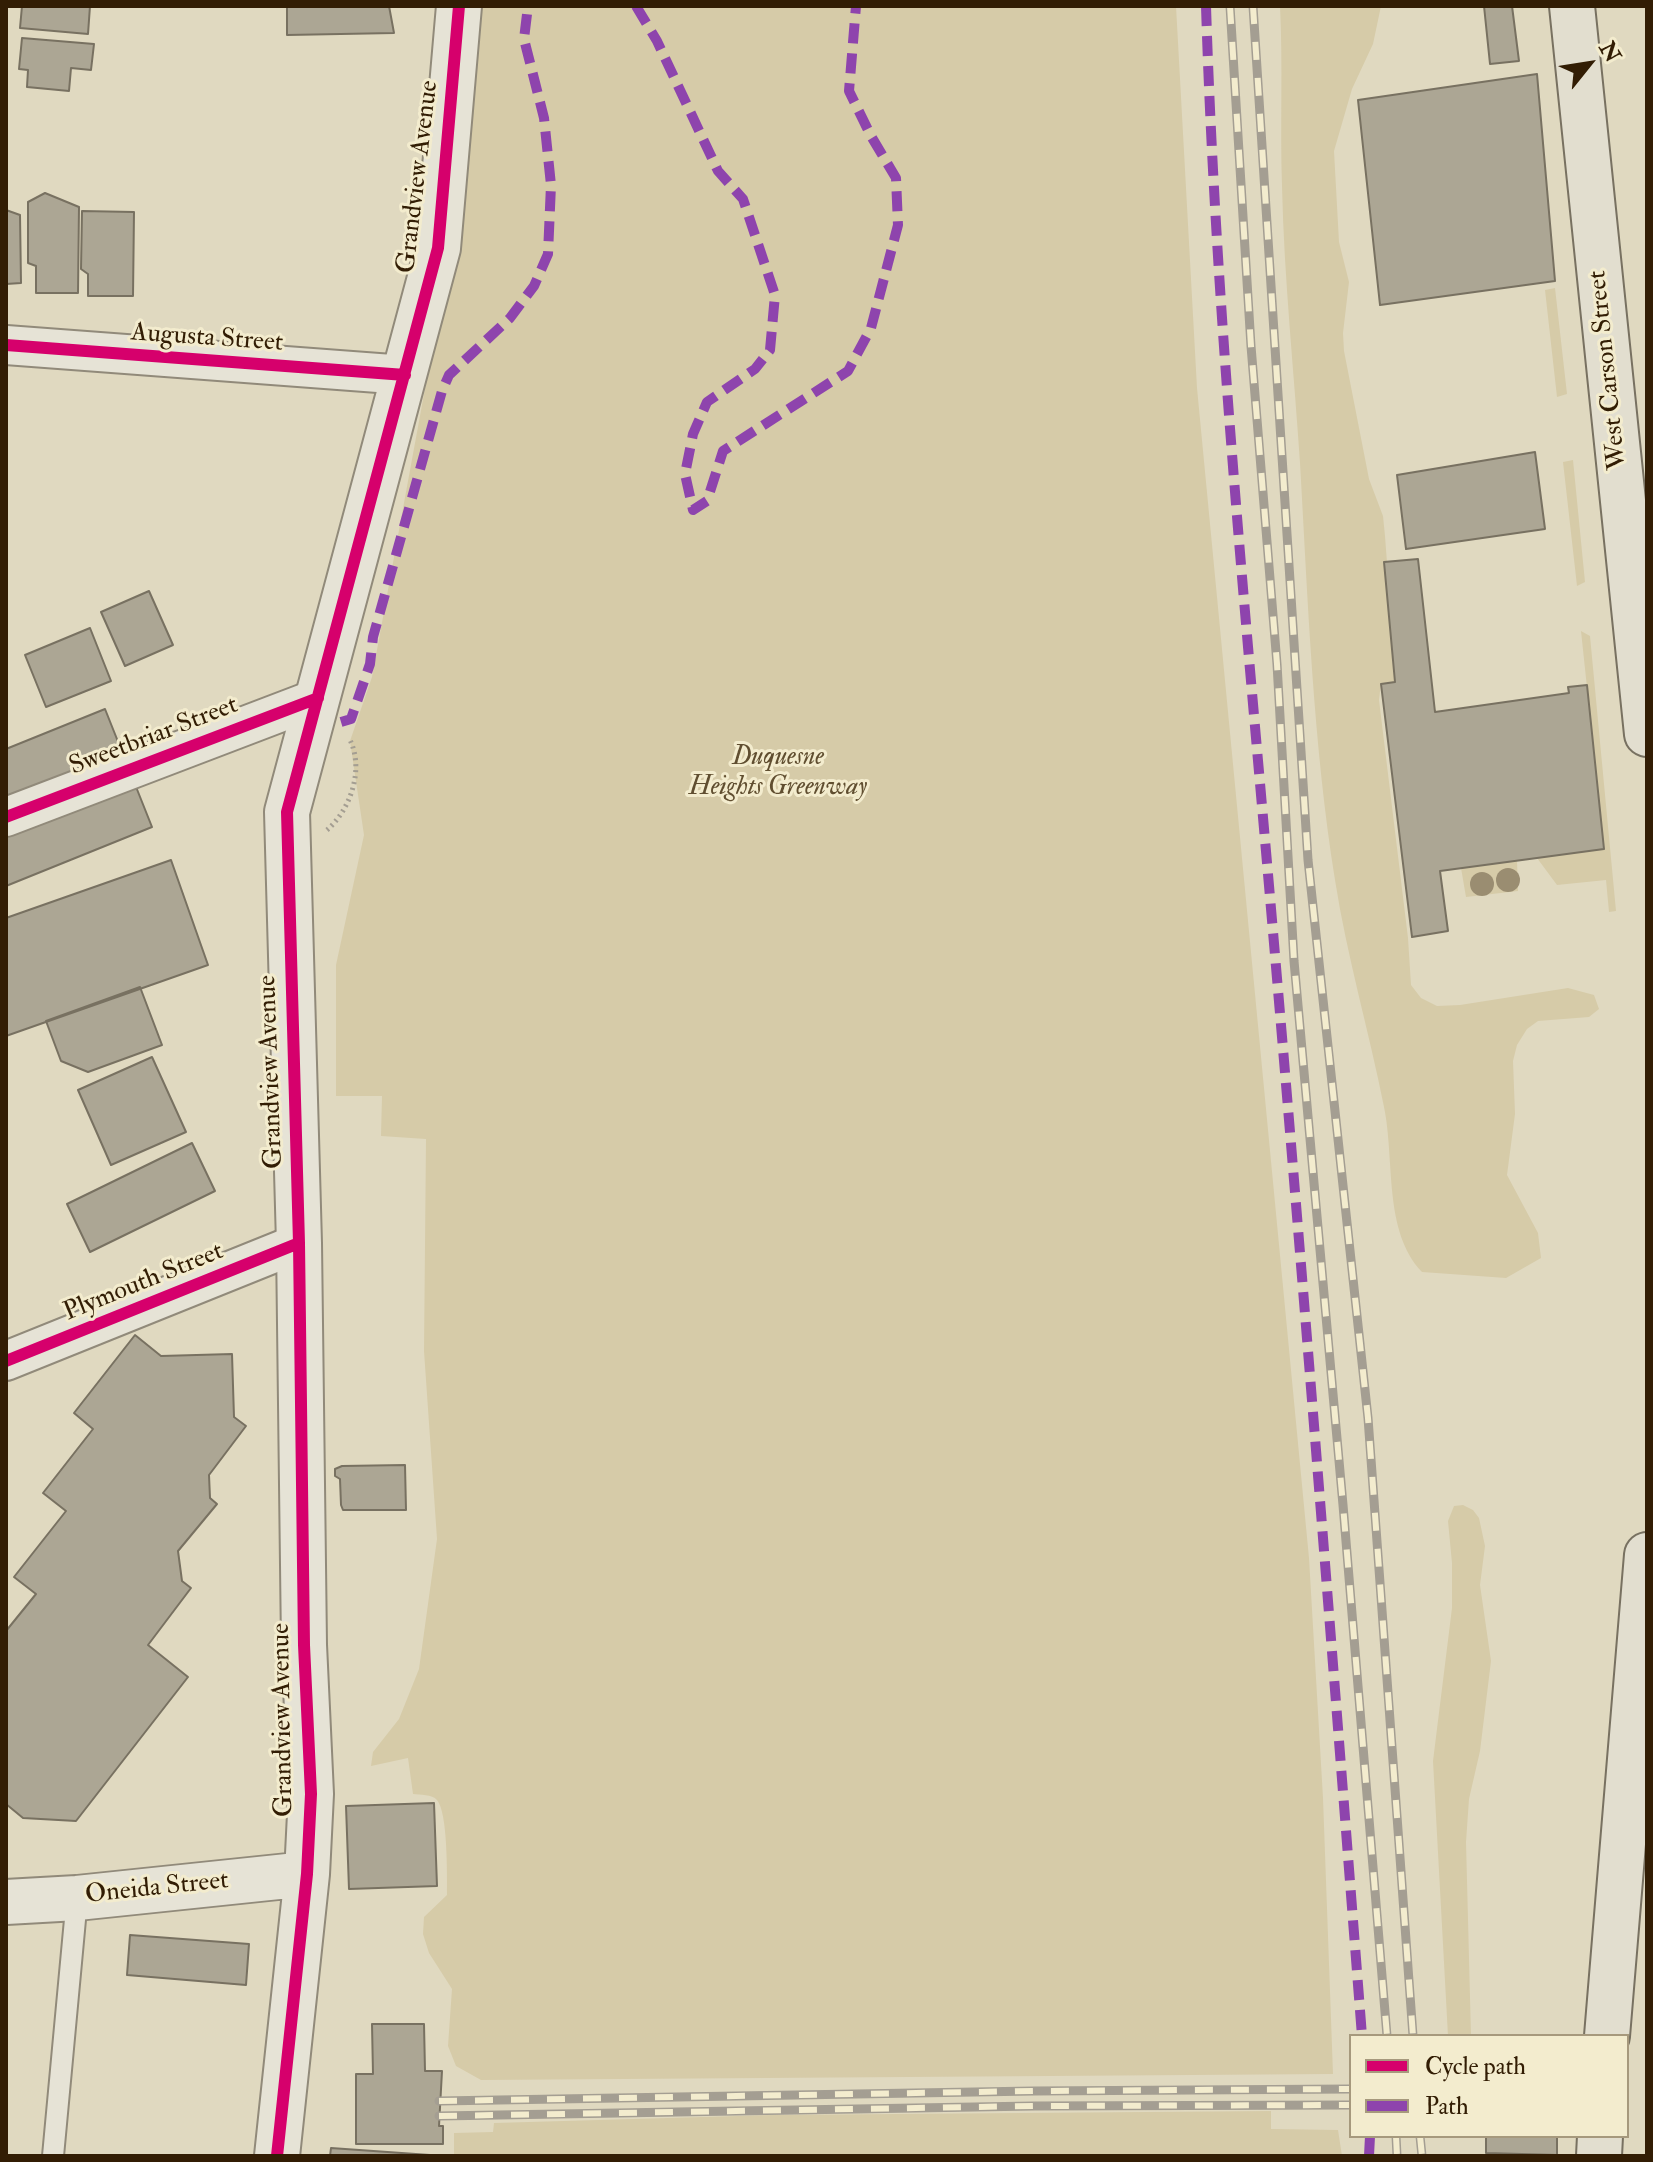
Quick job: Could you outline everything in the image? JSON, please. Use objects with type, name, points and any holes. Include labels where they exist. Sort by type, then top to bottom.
[{"type":"main road","name":"West Carson Street","points":[[1572,6],[1647,734]]},
{"type":"main road","points":[[1607,2034],[1647,1555]]},
{"type":"street","name":"Grandview Avenue","points":[[277,2156],[307,1874],[311,1794],[304,1645],[299,1243],[287,812],[438,248],[459,6]]},
{"type":"street","name":"Augusta Street","points":[[6,345],[405,375]]},
{"type":"street","name":"Sweetbriar Street","points":[[6,817],[318,698]]},
{"type":"street","name":"Plymouth Street","points":[[6,1361],[299,1243]]},
{"type":"street","name":"Oneida Street","points":[[6,1902],[77,1898],[307,1874]]},
{"type":"lane","points":[[53,2156],[77,1898]]},
{"type":"path","points":[[318,839],[339,820],[350,798],[355,774],[354,747],[348,734]]},
{"type":"green space","name":"Duquesne Heights Greenway","points":[[473,6],[1176,6],[1197,388],[1309,1558],[1323,1798],[1333,2074],[481,2080],[456,2066],[448,2046],[452,1989],[429,1953],[423,1934],[424,1917],[447,1895],[446,1845],[441,1807],[432,1797],[413,1794],[408,1758],[371,1766],[373,1752],[399,1719],[419,1669],[437,1539],[424,1351],[426,1139],[381,1136],[382,1096],[336,1096],[336,965],[364,835],[350,741],[372,677],[458,209]]},
{"type":"green space","points":[[1280,6],[1381,6],[1373,44],[1352,89],[1334,151],[1339,242],[1349,282],[1344,351],[1369,479],[1383,516],[1385,536],[1396,683],[1381,683],[1379,700],[1411,985],[1421,998],[1437,1006],[1568,988],[1594,995],[1599,1009],[1589,1017],[1538,1021],[1527,1029],[1517,1045],[1513,1061],[1515,1114],[1507,1175],[1538,1233],[1541,1258],[1506,1278],[1422,1272],[1401,1236],[1392,1194],[1384,1107],[1340,909],[1321,776],[1312,672],[1283,221]]},
{"type":"green space","points":[[1555,288],[1567,394],[1557,397],[1545,290]]},
{"type":"green space","points":[[1573,460],[1585,582],[1577,586],[1563,462]]},
{"type":"green space","points":[[1581,631],[1590,636],[1616,911],[1609,912],[1606,880],[1557,885],[1537,858],[1604,848]]},
{"type":"green space","points":[[1517,861],[1518,891],[1466,897],[1461,868]]},
{"type":"green space","points":[[1463,1505],[1473,1510],[1479,1518],[1485,1546],[1480,1585],[1491,1661],[1480,1751],[1469,1799],[1466,1842],[1471,2034],[1448,2034],[1433,1761],[1452,1608],[1448,1521],[1454,1506]]},
{"type":"green space","points":[[1271,2111],[1271,2129],[1338,2130],[1342,2156],[454,2156],[454,2133],[493,2132],[494,2123],[772,2115]]},
{"type":"building","points":[[22,6],[90,6],[88,34],[20,28]]},
{"type":"building","points":[[287,6],[389,6],[394,33],[287,35]]},
{"type":"building","points":[[1484,6],[1512,6],[1519,61],[1490,64]]},
{"type":"building","points":[[22,38],[94,44],[91,70],[71,68],[69,91],[27,87],[28,70],[19,69]]},
{"type":"building","points":[[1537,74],[1555,281],[1380,305],[1358,100]]},
{"type":"building","points":[[45,193],[79,207],[78,293],[36,293],[36,266],[28,263],[28,202]]},
{"type":"building","points":[[6,210],[20,215],[21,283],[6,284]]},
{"type":"building","points":[[82,211],[134,212],[133,296],[88,296],[88,274],[81,269]]},
{"type":"building","points":[[1535,452],[1545,529],[1406,549],[1397,475]]},
{"type":"building","points":[[1418,559],[1435,712],[1569,693],[1568,687],[1587,685],[1604,849],[1440,871],[1448,931],[1412,937],[1381,684],[1395,682],[1384,562]]},
{"type":"building","points":[[149,591],[173,645],[125,666],[101,612]]},
{"type":"building","points":[[90,628],[111,681],[46,707],[25,655]]},
{"type":"building","points":[[105,709],[152,827],[6,886],[6,749]]},
{"type":"building","points":[[171,860],[208,965],[6,1036],[6,918]]},
{"type":"building","points":[[140,987],[162,1045],[88,1072],[61,1061],[46,1021]]},
{"type":"building","points":[[152,1057],[186,1132],[111,1165],[78,1090]]},
{"type":"building","points":[[192,1143],[215,1191],[90,1252],[67,1204]]},
{"type":"building","points":[[135,1335],[161,1356],[232,1354],[234,1417],[246,1426],[209,1475],[210,1498],[217,1504],[178,1551],[182,1581],[191,1588],[148,1645],[188,1677],[76,1821],[23,1818],[6,1804],[6,1631],[36,1594],[14,1577],[66,1511],[43,1493],[93,1429],[74,1413]]},
{"type":"building","points":[[405,1465],[406,1510],[343,1510],[340,1479],[335,1476],[335,1469],[342,1466]]},
{"type":"building","points":[[434,1803],[437,1886],[349,1889],[346,1806]]},
{"type":"building","points":[[130,1935],[249,1944],[246,1985],[127,1975]]},
{"type":"building","points":[[372,2024],[424,2024],[425,2071],[442,2071],[439,2126],[443,2126],[443,2144],[356,2144],[356,2074],[373,2074]]},
{"type":"building","points":[[1486,2138],[1557,2138],[1557,2155],[1486,2153]]},
{"type":"building","points":[[331,2148],[430,2155],[430,2156],[330,2156]]},
{"type":"railway","points":[[1230,6],[1251,346],[1277,664],[1294,961],[1387,2034]]},
{"type":"railway","points":[[1253,6],[1308,860],[1368,1418],[1413,2034]]},
{"type":"railway","points":[[439,2101],[1349,2089]]},
{"type":"railway","points":[[439,2116],[1034,2106],[1349,2105]]},
{"type":"railway","points":[[1396,2138],[1397,2156]]},
{"type":"railway","points":[[1420,2138],[1422,2156]]},
{"type":"marked path","points":[[341,722],[351,719],[370,664],[373,637],[449,375],[510,318],[534,286],[548,254],[551,185],[544,118],[524,39],[528,6]]},
{"type":"marked path","points":[[636,6],[657,41],[718,171],[743,199],[775,295],[770,350],[755,369],[707,402],[693,434],[685,474],[693,510],[707,501],[723,451],[848,371],[871,328],[898,225],[896,178],[849,91],[856,6]]},
{"type":"marked path","points":[[1206,6],[1217,244],[1234,481],[1298,1225],[1362,2034]]},
{"type":"marked path","points":[[1369,2156],[1370,2138]]},
{"type":"cycle path","points":[[277,2156],[307,1874],[311,1794],[304,1645],[299,1243],[287,812],[438,248],[459,6]]},
{"type":"cycle path","points":[[6,345],[405,375]]},
{"type":"cycle path","points":[[6,817],[318,698]]},
{"type":"cycle path","points":[[6,1361],[299,1243]]}]
